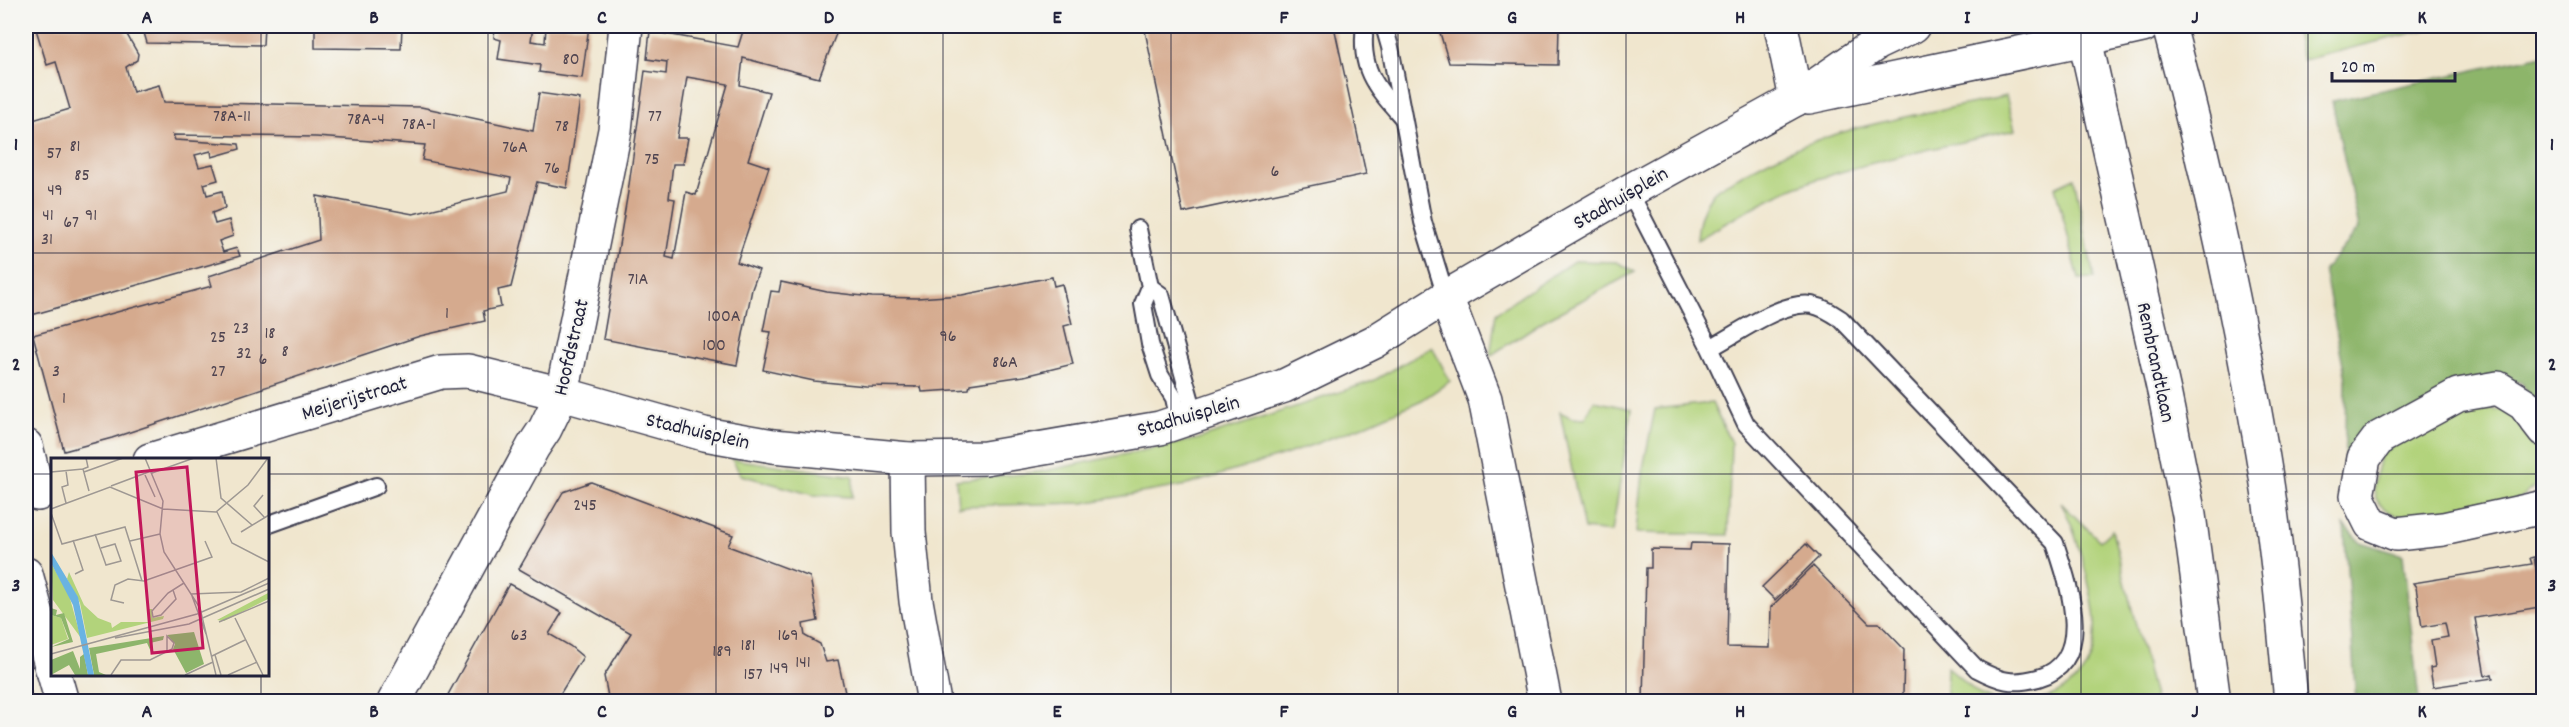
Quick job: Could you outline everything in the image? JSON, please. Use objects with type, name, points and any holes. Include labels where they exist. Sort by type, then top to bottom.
[{"type":"street","name":"Hoofdstraat","points":[[394,702],[533,447],[546,429],[562,394],[615,130],[626,26]]},
{"type":"street","points":[[1781,26],[1796,99]]},
{"type":"street","name":"Stadhuisplein","points":[[562,394],[704,434],[773,446],[908,459],[985,458],[1160,428],[1284,386],[1374,342],[1446,297],[1629,191],[1796,99],[1877,43],[1913,26]]},
{"type":"street","name":"Stadhuisplein","points":[[1796,99],[2084,32],[2143,26]]},
{"type":"street","points":[[2169,26],[2205,167],[2259,435],[2281,591],[2291,702]]},
{"type":"street","name":"Rembrandtlaan","points":[[2084,32],[2165,396],[2189,515],[2214,702]]},
{"type":"street","points":[[1446,297],[1485,399],[1545,702]]},
{"type":"street","name":"Meijerijstraat","points":[[164,458],[192,454],[441,372],[468,371],[562,394]]},
{"type":"street","points":[[2544,430],[2524,404],[2498,388],[2458,395],[2379,438],[2364,459],[2357,496],[2371,524],[2396,534],[2443,529],[2544,507]]},
{"type":"street","points":[[26,446],[39,494]]},
{"type":"street","points":[[908,459],[909,532],[916,601],[934,702]]},
{"type":"street","points":[[26,574],[51,683]]},
{"type":"lane","points":[[1365,26],[1362,44],[1373,83],[1403,118]]},
{"type":"lane","points":[[1384,26],[1423,222],[1446,297]]},
{"type":"lane","points":[[1629,191],[1710,348],[1746,424],[1977,669],[2000,681],[2024,682],[2049,675],[2065,663],[2074,632],[2071,592],[2055,543],[1969,453],[1958,445],[1841,319],[1827,310],[1811,305],[1795,305],[1779,310],[1710,348]]},
{"type":"lane","points":[[1138,229],[1150,287],[1143,304],[1150,344],[1160,375],[1187,419]]},
{"type":"lane","points":[[1150,287],[1161,295],[1187,419]]},
{"type":"lane","points":[[268,525],[376,486]]},
{"type":"green space","points":[[2294,26],[2440,26],[2303,60]]},
{"type":"green space","points":[[2543,55],[2543,415],[2521,382],[2476,380],[2344,485],[2346,379],[2324,270],[2359,228],[2332,101]]},
{"type":"green space","points":[[2006,96],[2015,130],[1889,159],[1799,185],[1769,199],[1697,240],[1703,210],[1715,190],[1771,159],[1803,145],[1869,125]]},
{"type":"green space","points":[[2074,178],[2094,278],[2079,279],[2055,187]]},
{"type":"green space","points":[[1574,261],[1617,262],[1635,272],[1543,321],[1490,356],[1496,313]]},
{"type":"green space","points":[[1432,347],[1450,381],[1422,400],[1363,426],[1285,455],[1187,485],[1083,503],[958,506],[956,480],[1040,472],[1198,439],[1373,381]]},
{"type":"green space","points":[[1594,401],[1632,409],[1612,532],[1584,529],[1560,412],[1572,418],[1585,419]]},
{"type":"green space","points":[[1712,403],[1731,443],[1728,535],[1636,533],[1642,473],[1655,409]]},
{"type":"green space","points":[[2481,408],[2503,410],[2520,421],[2540,456],[2541,468],[2534,487],[2518,499],[2404,518],[2382,507],[2377,500],[2374,484],[2381,452],[2458,410]]},
{"type":"green space","points":[[732,459],[853,476],[852,497],[813,495],[741,475]]},
{"type":"green space","points":[[2061,503],[2100,541],[2112,530],[2155,701],[2037,701],[2060,692],[2076,680],[2087,667],[2093,651],[2095,633],[2091,594],[2073,529]]},
{"type":"green space","points":[[2344,525],[2360,542],[2403,555],[2419,701],[2356,701]]},
{"type":"green space","points":[[1947,667],[1981,696],[1994,701],[1946,701]]},
{"type":"building","points":[[35,26],[122,26],[138,54],[137,60],[126,67],[133,92],[159,85],[164,102],[421,107],[533,131],[539,93],[580,99],[567,188],[537,182],[511,287],[498,290],[501,307],[483,311],[485,321],[420,336],[112,438],[64,451],[33,335],[212,286],[209,276],[319,240],[317,196],[413,214],[508,191],[511,178],[422,160],[425,145],[316,137],[173,135],[175,140],[239,144],[240,149],[212,157],[211,151],[195,155],[199,167],[213,164],[218,180],[204,184],[207,195],[222,191],[225,208],[212,213],[215,224],[229,220],[233,236],[219,241],[223,252],[237,248],[240,256],[28,316],[26,307],[26,122],[70,109],[56,62],[47,65]]},
{"type":"building","points":[[142,26],[264,26],[263,45],[147,43]]},
{"type":"building","points":[[315,26],[402,26],[401,49],[315,48]]},
{"type":"building","points":[[495,26],[533,26],[531,41],[545,43],[546,26],[589,26],[582,78],[539,72],[540,65],[498,59],[501,40],[494,38]]},
{"type":"building","points":[[740,26],[839,26],[819,78],[743,58],[740,85],[769,92],[748,160],[769,167],[737,262],[759,270],[752,289],[737,365],[603,339],[628,192],[645,71],[666,74],[667,62],[647,59],[650,31],[738,47],[743,31],[739,30]],"holes":[[[687,77],[728,84],[696,195],[686,192],[674,259],[666,257],[675,199],[669,198],[673,164],[683,164],[688,138],[677,138]]]},
{"type":"building","points":[[1144,26],[1334,26],[1366,174],[1183,213]]},
{"type":"building","points":[[1438,26],[1559,26],[1558,65],[1449,63]]},
{"type":"building","points":[[1052,277],[1054,286],[1062,284],[1072,324],[1064,326],[1073,364],[1024,376],[970,384],[969,389],[922,392],[921,387],[866,386],[814,381],[763,370],[771,332],[763,331],[771,291],[779,292],[781,282],[827,292],[872,297],[917,298],[962,295]]},
{"type":"building","points":[[591,482],[733,535],[728,546],[810,577],[818,621],[803,624],[805,636],[820,644],[826,662],[838,660],[847,702],[609,702],[604,676],[631,633],[519,569],[563,492]]},
{"type":"building","points":[[1691,543],[1729,544],[1727,647],[1770,648],[1771,607],[1813,566],[1869,623],[1879,623],[1904,649],[1903,694],[1897,702],[1643,702],[1646,568],[1651,568],[1651,549],[1690,550]]},
{"type":"building","points":[[1806,544],[1819,557],[1775,600],[1762,587]]},
{"type":"building","points":[[2534,557],[2544,617],[2541,617],[2539,607],[2475,618],[2485,676],[2492,674],[2493,678],[2433,687],[2430,668],[2435,667],[2431,640],[2448,637],[2445,623],[2422,627],[2416,587],[2413,583],[2532,564],[2530,558]]},
{"type":"building","points":[[509,584],[562,613],[549,634],[570,646],[583,657],[560,694],[572,702],[444,702]]},
{"type":"building","points":[[26,621],[40,663],[26,669]]},
{"type":"building","points":[[26,679],[30,690],[34,702],[26,702]]},
{"type":"building","points":[[2544,696],[2544,702],[2517,702],[2517,700]]},
{"type":"tunnel","points":[[26,692],[30,690]]}]
